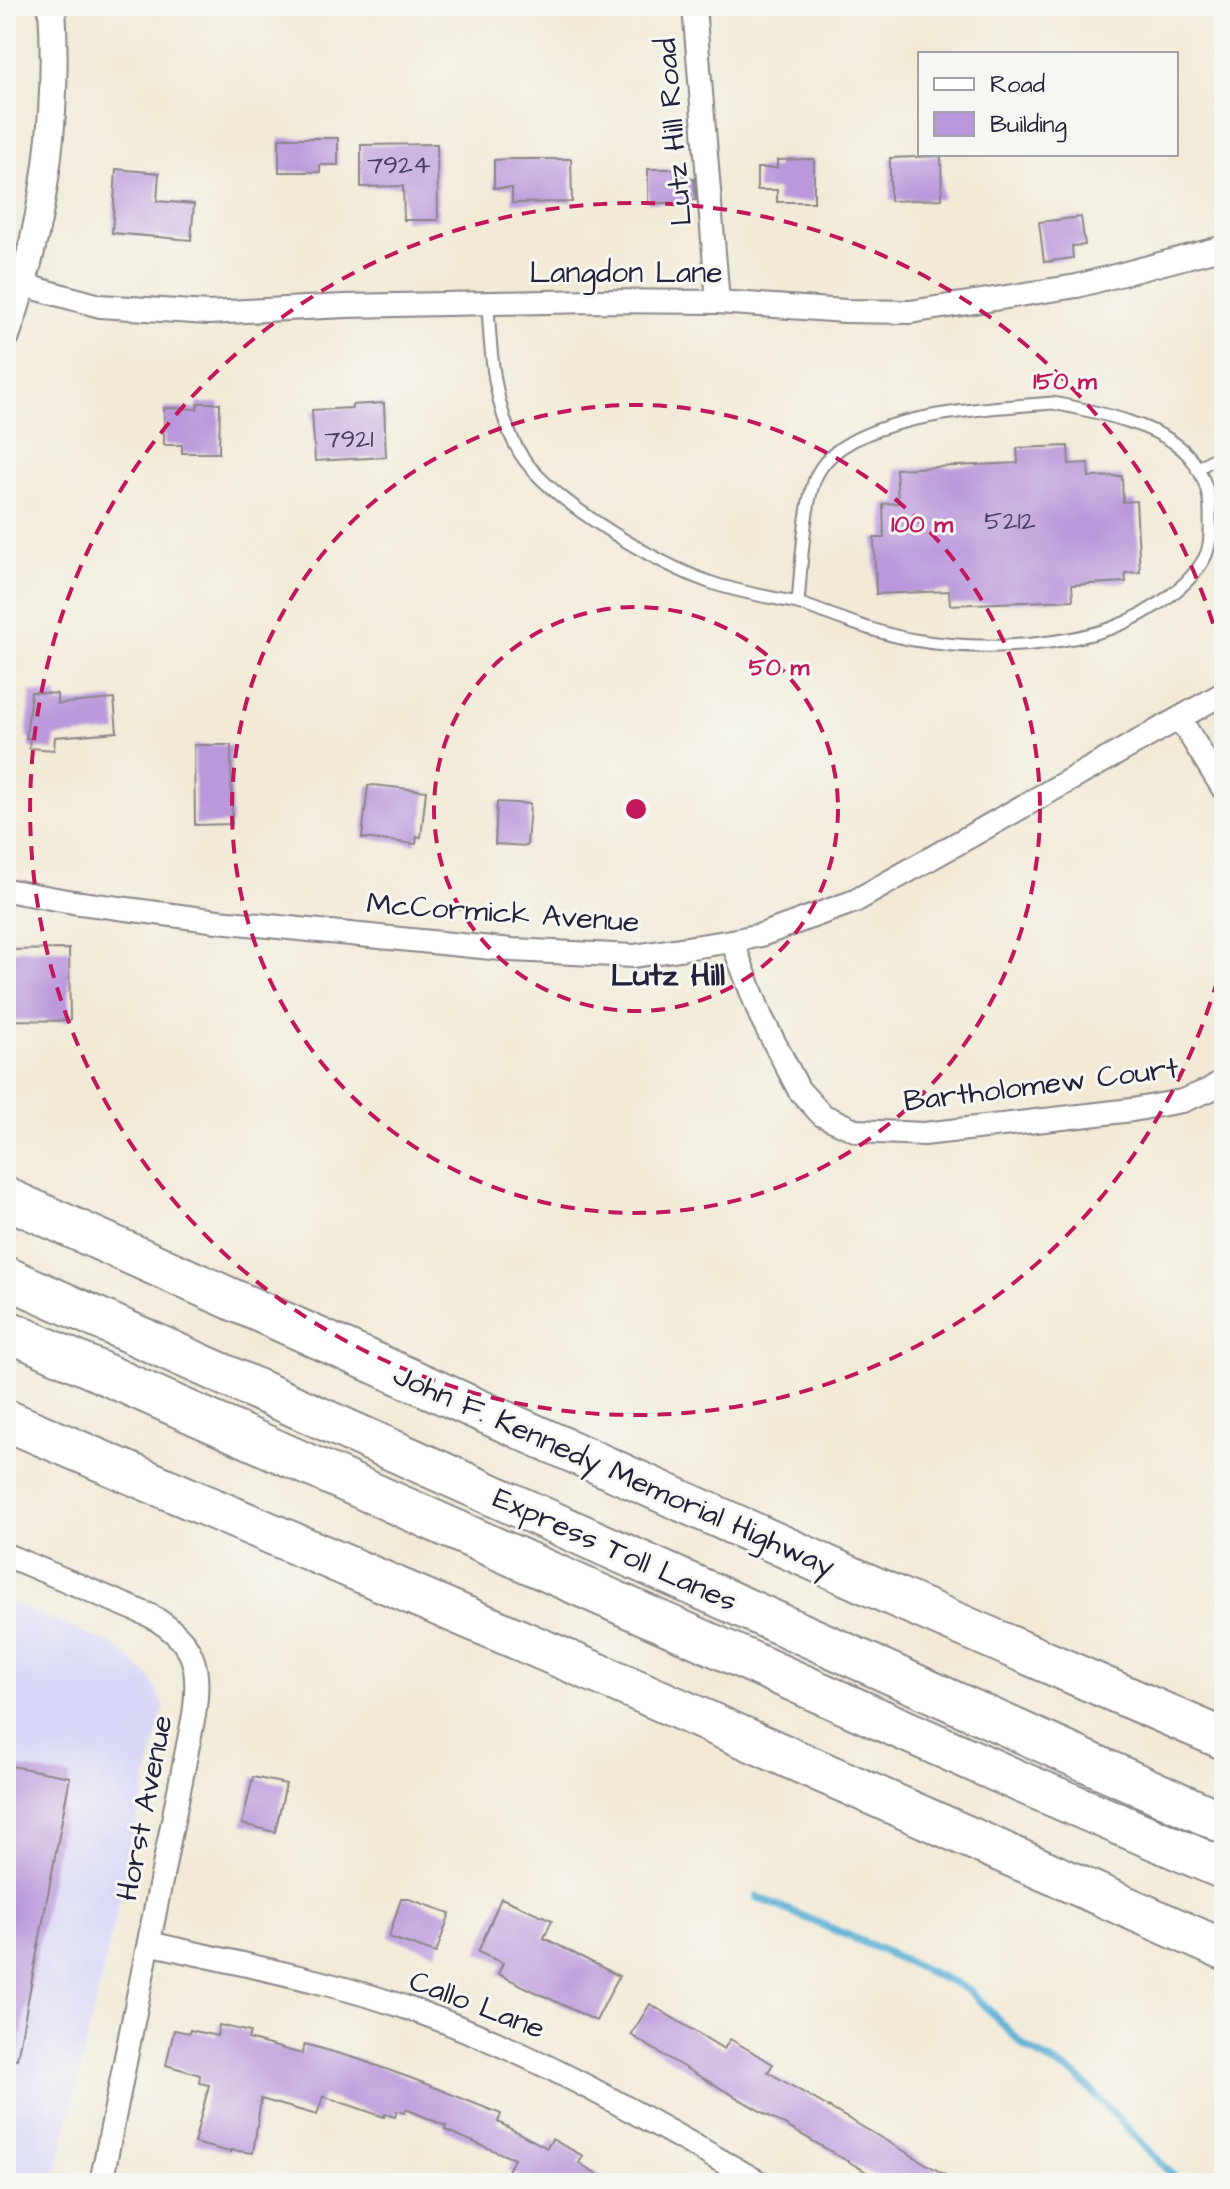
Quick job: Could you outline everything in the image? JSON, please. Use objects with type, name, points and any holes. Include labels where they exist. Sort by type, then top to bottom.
[{"type":"highway","name":"John F. Kennedy Memorial Highway","points":[[6,1198],[894,1596],[1224,1739]]},
{"type":"highway","name":"Express Toll Lanes","points":[[6,1277],[1224,1823]]},
{"type":"highway","name":"Express Toll Lanes","points":[[6,1330],[996,1772],[1224,1869]]},
{"type":"highway","points":[[6,1420],[634,1689],[1224,1950]]},
{"type":"street","points":[[6,336],[23,285],[46,173],[55,44],[52,6]]},
{"type":"street","name":"Lutz Hill Road","points":[[694,6],[718,302]]},
{"type":"street","name":"Langdon Lane","points":[[23,285],[100,306],[208,313],[345,306],[718,302],[910,312],[1077,286],[1224,247]]},
{"type":"street","name":"McCormick Avenue","points":[[6,890],[218,921],[512,950],[634,956],[732,941],[761,935],[855,901],[1224,693]]},
{"type":"street","points":[[1180,719],[1224,790]]},
{"type":"street","name":"Bartholomew Court","points":[[732,941],[761,1017],[799,1090],[822,1115],[857,1131],[924,1134],[1132,1110],[1182,1101],[1224,1080]]},
{"type":"street","name":"Horst Avenue","points":[[6,1555],[151,1616],[171,1628],[185,1642],[193,1657],[198,1688],[101,2183]]},
{"type":"street","name":"Callo Lane","points":[[149,1943],[337,1987],[420,2012],[553,2067],[671,2130],[760,2183]]},
{"type":"lane","points":[[488,304],[490,352],[509,427],[526,461],[547,482],[600,523],[654,556],[708,582],[798,603],[911,639],[954,645],[1017,645],[1065,639],[1099,632],[1157,606],[1205,558],[1211,536],[1210,502],[1188,453],[1153,431],[1121,418],[1053,403],[913,419],[841,447],[819,471],[809,506],[798,603]]},
{"type":"lane","points":[[1197,469],[1224,452]]},
{"type":"lane","points":[[1211,536],[1224,537]]},
{"type":"shaded area","points":[[6,1601],[114,1645],[151,1678],[164,1706],[54,2183],[6,2183]]},
{"type":"building","points":[[279,138],[338,138],[338,165],[320,165],[320,172],[279,172]]},
{"type":"building","points":[[437,144],[438,220],[404,220],[403,186],[361,187],[361,145]]},
{"type":"building","points":[[941,156],[942,199],[890,201],[890,158]]},
{"type":"building","points":[[571,159],[572,202],[512,203],[512,188],[494,188],[494,160]]},
{"type":"building","points":[[814,159],[814,202],[777,202],[777,190],[757,190],[757,168],[777,168],[777,160]]},
{"type":"building","points":[[116,169],[159,173],[157,201],[194,204],[191,240],[112,233]]},
{"type":"building","points":[[648,169],[685,169],[685,179],[694,179],[696,200],[648,203]]},
{"type":"building","points":[[1081,217],[1085,245],[1072,246],[1073,258],[1044,262],[1039,222]]},
{"type":"building","points":[[198,403],[220,403],[219,453],[182,453],[182,445],[164,445],[164,408],[197,409]]},
{"type":"building","points":[[384,403],[386,457],[315,461],[312,410]]},
{"type":"building","points":[[1068,446],[1069,464],[1088,463],[1089,477],[1122,476],[1123,502],[1136,501],[1140,572],[1125,573],[1126,582],[1072,585],[1073,600],[950,605],[949,591],[876,594],[874,538],[884,538],[883,504],[898,503],[896,469],[1018,463],[1017,448]]},
{"type":"building","points":[[31,692],[57,694],[57,704],[114,699],[117,732],[55,737],[54,750],[29,748],[30,738],[26,738]]},
{"type":"building","points":[[194,745],[231,745],[232,824],[195,825]]},
{"type":"building","points":[[368,786],[426,791],[421,837],[417,836],[416,844],[362,838]]},
{"type":"building","points":[[497,802],[530,804],[527,846],[495,844]]},
{"type":"building","points":[[69,949],[70,1021],[6,1020],[6,950]]},
{"type":"building","points":[[6,1765],[70,1777],[17,2059],[6,2058]]},
{"type":"building","points":[[253,1777],[286,1784],[275,1832],[242,1824]]},
{"type":"building","points":[[401,1898],[450,1913],[436,1953],[389,1937]]},
{"type":"building","points":[[501,1898],[552,1920],[544,1938],[619,1976],[596,2021],[498,1974],[503,1963],[478,1952]]},
{"type":"building","points":[[650,2004],[724,2049],[730,2039],[773,2064],[768,2072],[959,2183],[886,2183],[673,2061],[631,2035]]},
{"type":"building","points":[[219,2025],[250,2032],[248,2039],[302,2054],[305,2044],[358,2059],[501,2114],[498,2122],[547,2148],[552,2139],[583,2156],[579,2163],[612,2183],[531,2183],[508,2171],[514,2159],[445,2130],[446,2126],[406,2109],[405,2113],[397,2111],[395,2117],[385,2114],[384,2117],[323,2096],[317,2115],[261,2099],[253,2153],[230,2152],[194,2143],[209,2085],[199,2083],[200,2075],[166,2065],[174,2030],[217,2036]]},
{"type":"waterway","points":[[757,1897],[969,1990],[1025,2047],[1077,2076],[1180,2183]]},
{"type":"district","name":"Lutz Hill","points":[[668,975]]}]
